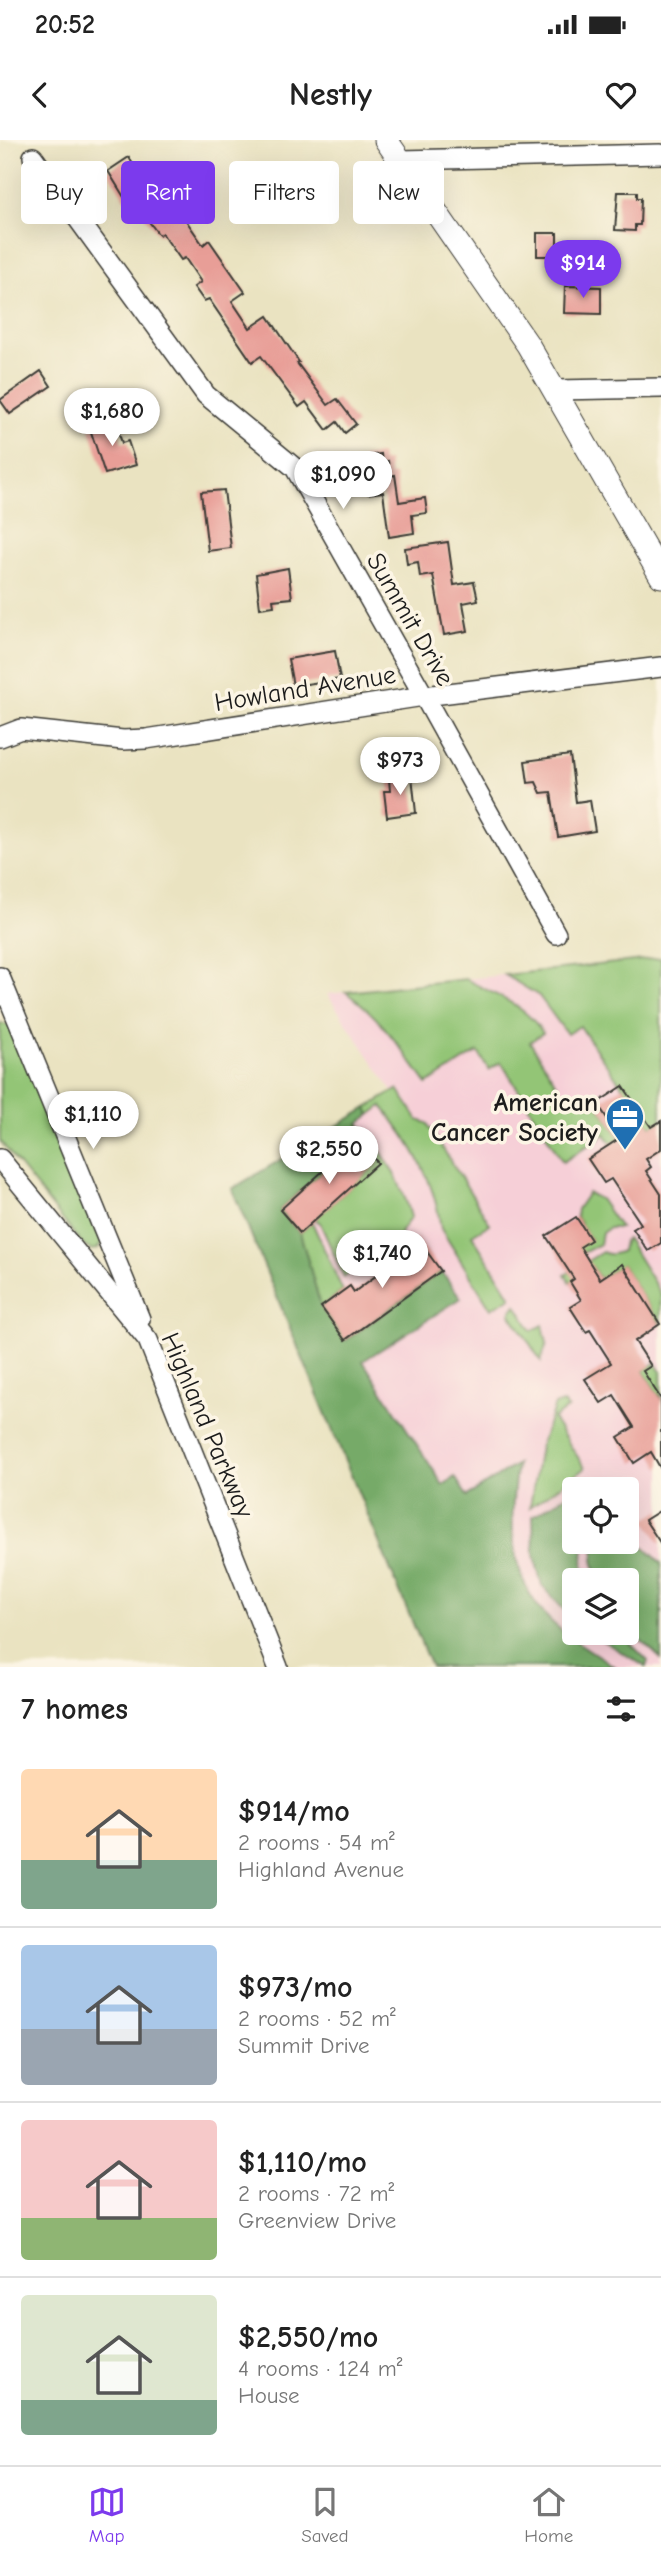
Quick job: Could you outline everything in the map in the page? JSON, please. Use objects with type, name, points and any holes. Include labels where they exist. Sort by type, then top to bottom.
[{"type":"street","points":[[386,140],[528,345],[661,576]]},
{"type":"street","points":[[401,160],[661,153]]},
{"type":"street","name":"Summit Drive","points":[[33,157],[206,395],[295,468],[556,934]]},
{"type":"street","points":[[556,390],[661,388]]},
{"type":"street","name":"Howland Avenue","points":[[0,737],[21,729],[123,740],[146,739],[424,696],[661,667]]},
{"type":"street","points":[[0,977],[4,1001],[148,1340]]},
{"type":"street","name":"Highland Parkway","points":[[0,1159],[148,1340],[278,1667]]},
{"type":"shaded area","points":[[661,958],[661,1667],[431,1667],[232,1189],[393,1092],[327,994]]},
{"type":"green space","points":[[661,958],[661,1121],[651,1127],[580,1026],[567,1034],[539,996],[505,975]]},
{"type":"green space","points":[[466,979],[518,1007],[536,1023],[543,1033],[530,1042],[569,1103],[583,1095],[593,1106],[597,1103],[620,1138],[611,1143],[605,1134],[563,1162],[501,1062],[489,1070],[478,1052],[427,1084],[380,1023],[346,992]]},
{"type":"green space","points":[[0,1023],[12,1026],[102,1243],[97,1249],[91,1250],[82,1244],[0,1141]]},
{"type":"green space","points":[[398,1089],[418,1120],[427,1123],[490,1224],[472,1235],[511,1297],[491,1309],[441,1229],[428,1178],[412,1148],[382,1106],[370,1115],[367,1108]]},
{"type":"green space","points":[[367,1108],[370,1115],[359,1123],[357,1140],[280,1210],[300,1233],[321,1307],[346,1340],[441,1271],[461,1298],[363,1361],[443,1485],[455,1477],[467,1496],[517,1464],[513,1504],[514,1544],[524,1583],[546,1616],[562,1630],[562,1645],[582,1645],[615,1667],[431,1667],[232,1189]]},
{"type":"green space","points":[[359,1123],[391,1167],[411,1217],[399,1239],[344,1277],[320,1223],[315,1219],[377,1163],[357,1140]]},
{"type":"green space","points":[[588,1193],[600,1199],[620,1228],[609,1228],[602,1233],[600,1244],[581,1254],[577,1248],[590,1239],[576,1217],[577,1209]]},
{"type":"green space","points":[[312,1222],[343,1291],[321,1307],[300,1233]]},
{"type":"green space","points":[[627,1239],[661,1294],[660,1324],[622,1265],[600,1279],[592,1267],[570,1282],[565,1275],[602,1252],[612,1254],[622,1251]]},
{"type":"green space","points":[[516,1305],[532,1331],[543,1325],[547,1343],[541,1361],[510,1313]]},
{"type":"green space","points":[[655,1363],[661,1372],[661,1399],[643,1371]]},
{"type":"green space","points":[[563,1403],[568,1408],[553,1419],[585,1468],[572,1477],[562,1477],[562,1484],[530,1507],[540,1446],[555,1405]]},
{"type":"green space","points":[[562,1498],[562,1554],[583,1554],[584,1568],[562,1568],[562,1608],[542,1586],[534,1555],[533,1516]]},
{"type":"green space","points":[[639,1542],[661,1563],[661,1659],[639,1639],[639,1568],[595,1568],[594,1554],[639,1554]]},
{"type":"green space","points":[[610,1645],[632,1645],[648,1661],[646,1667]]},
{"type":"building","points":[[121,162],[121,192],[108,171]]},
{"type":"building","points":[[618,192],[637,192],[637,198],[641,198],[640,225],[635,225],[635,231],[615,230]]},
{"type":"building","points":[[151,224],[189,224],[203,245],[209,240],[245,292],[232,301],[250,328],[268,316],[299,362],[297,363],[328,405],[337,399],[356,424],[345,433],[337,422],[327,430],[306,402],[299,407],[261,356],[252,362],[209,299],[204,301],[194,287],[201,282],[185,258],[181,260],[162,233],[159,235]]},
{"type":"building","points":[[537,233],[557,233],[557,256],[537,256]]},
{"type":"building","points":[[565,286],[601,287],[601,314],[564,313]]},
{"type":"building","points":[[41,371],[51,386],[10,414],[0,400]]},
{"type":"building","points":[[115,421],[122,443],[128,441],[136,465],[105,474],[90,429]]},
{"type":"building","points":[[381,454],[382,462],[388,461],[390,476],[395,475],[399,502],[425,498],[427,513],[412,515],[414,533],[389,537],[383,492],[368,494],[362,457]]},
{"type":"building","points":[[224,490],[231,548],[208,551],[201,492]]},
{"type":"building","points":[[448,542],[454,585],[474,582],[478,600],[463,603],[468,631],[444,635],[433,575],[420,577],[418,562],[407,564],[405,548]]},
{"type":"building","points":[[288,568],[292,598],[273,600],[274,606],[260,608],[256,574]]},
{"type":"building","points":[[335,651],[340,679],[293,686],[288,659]]},
{"type":"building","points":[[570,755],[576,802],[590,800],[595,831],[558,837],[551,792],[541,793],[536,782],[528,783],[525,761]]},
{"type":"building","points":[[412,776],[416,813],[387,817],[384,791],[390,791],[389,779]]},
{"type":"building","points":[[623,1086],[651,1127],[661,1121],[661,1149],[646,1159],[651,1167],[646,1171],[661,1194],[661,1243],[648,1251],[633,1229],[641,1224],[611,1179],[604,1183],[588,1159],[620,1138],[597,1103]]},
{"type":"building","points":[[357,1140],[378,1163],[300,1233],[280,1210]]},
{"type":"building","points":[[576,1217],[591,1240],[580,1247],[600,1279],[622,1264],[660,1324],[635,1341],[651,1366],[643,1371],[661,1399],[661,1469],[651,1452],[634,1463],[618,1437],[634,1427],[614,1395],[601,1403],[585,1379],[611,1363],[590,1330],[586,1332],[570,1307],[581,1300],[570,1282],[574,1279],[546,1236]]},
{"type":"building","points":[[417,1238],[441,1271],[345,1340],[321,1307],[350,1286],[354,1292],[393,1263],[390,1258]]},
{"type":"building","points":[[661,1510],[661,1544],[645,1520]]},
{"type":"place","name":"American Cancer Society","points":[[625,1151]]}]
